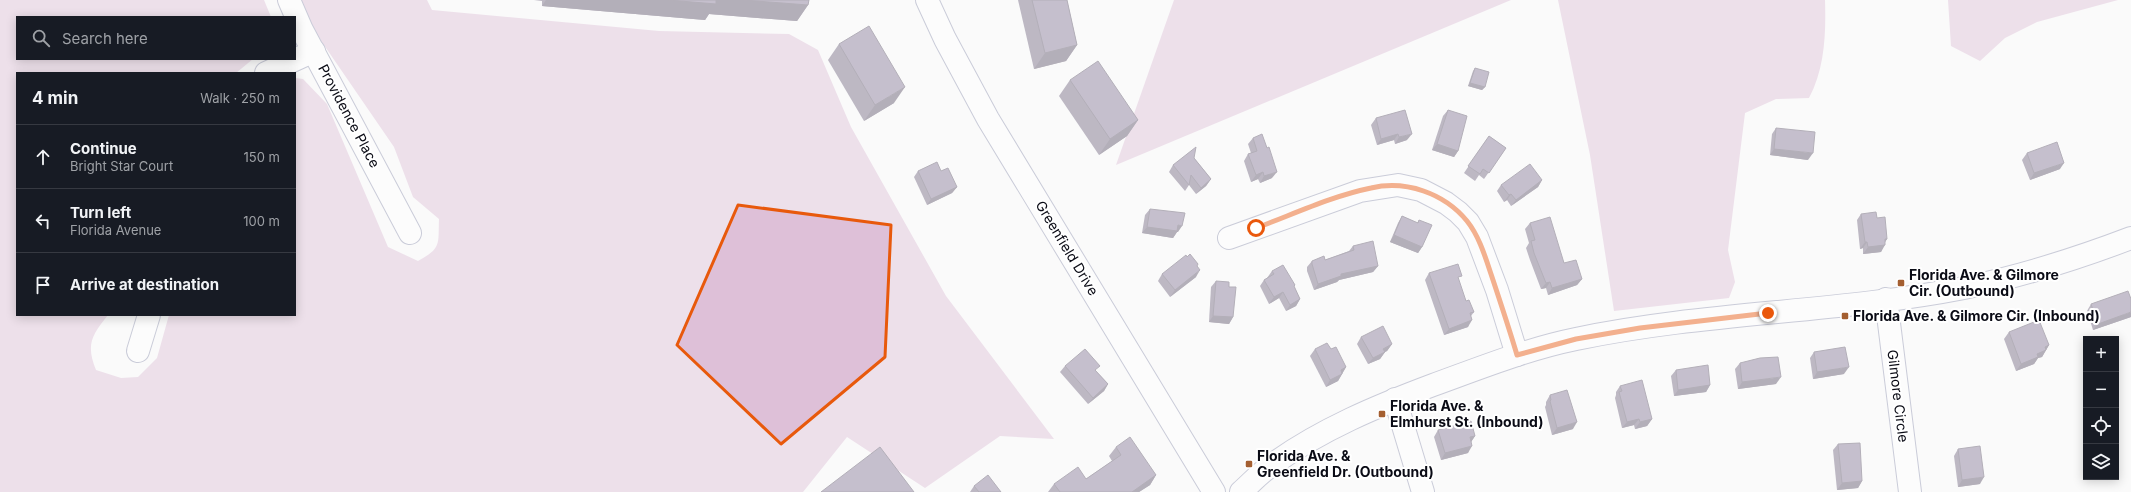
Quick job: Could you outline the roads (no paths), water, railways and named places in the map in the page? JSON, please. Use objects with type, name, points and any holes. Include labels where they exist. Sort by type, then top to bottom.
[{"type":"street","name":"Providence Place","points":[[289,0],[314,51],[410,233]]},
{"type":"street","name":"Greenfield Drive","points":[[928,0],[945,39],[988,119],[1214,492]]},
{"type":"street","points":[[296,59],[314,51]]},
{"type":"street","points":[[268,72],[294,60]]},
{"type":"street","points":[[1229,238],[1360,191],[1398,185],[1421,190],[1440,199],[1458,212],[1468,222],[1477,237],[1497,290],[1517,355]]},
{"type":"street","points":[[1241,492],[1272,465],[1333,426],[1395,399],[1517,355],[1576,339],[1640,328],[1886,299],[1962,288],[2022,275],[2084,256],[2131,238]]},
{"type":"street","name":"Gilmore Circle","points":[[1886,299],[1910,492]]},
{"type":"street","points":[[138,351],[149,316]]},
{"type":"street","points":[[1395,399],[1423,492]]},
{"type":"place","name":"Florida Ave. & Gilmore Cir. (Outbound)","points":[[1901,283]]},
{"type":"place","name":"Florida Ave. & Gilmore Cir. (Inbound)","points":[[1845,316]]},
{"type":"place","name":"Florida Ave. & Elmhurst St. (Inbound)","points":[[1382,414]]},
{"type":"place","name":"Florida Ave. & Greenfield Dr. (Outbound)","points":[[1249,464]]}]
